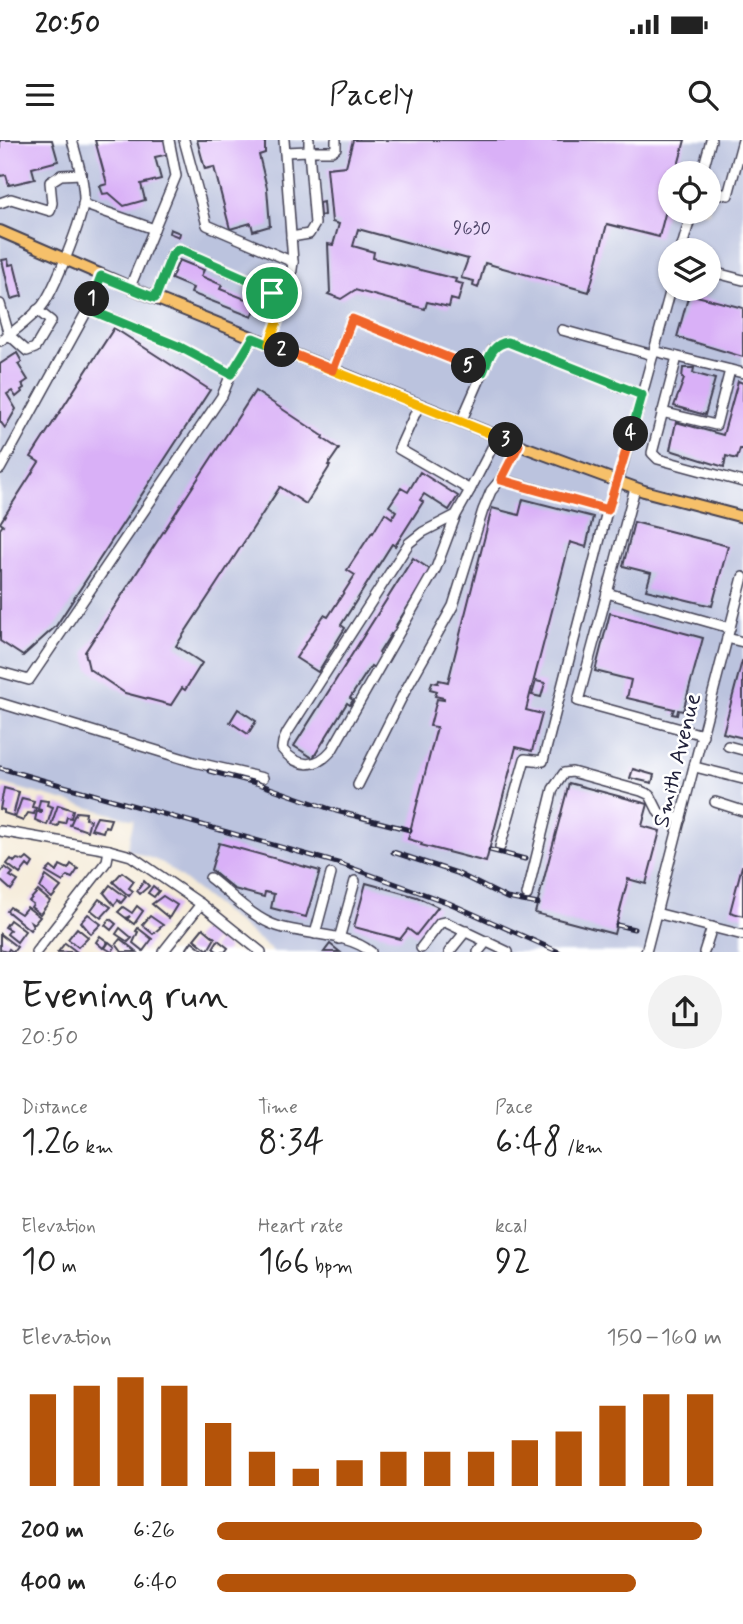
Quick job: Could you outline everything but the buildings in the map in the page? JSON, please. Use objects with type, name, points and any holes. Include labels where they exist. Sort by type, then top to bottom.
[{"type":"main road","points":[[0,231],[101,276],[519,445],[635,488],[743,517]]},
{"type":"street","points":[[0,341],[43,304],[77,230],[83,204],[81,174],[72,140]]},
{"type":"street","points":[[130,287],[176,177],[169,140]]},
{"type":"street","points":[[184,140],[207,225],[293,262]]},
{"type":"street","points":[[269,344],[286,297],[293,262],[284,140]]},
{"type":"street","points":[[291,237],[309,234],[315,224],[309,140]]},
{"type":"street","points":[[285,152],[332,151],[336,148],[336,140]]},
{"type":"street","points":[[705,161],[711,140]]},
{"type":"street","points":[[721,194],[728,195],[743,140]]},
{"type":"street","points":[[0,203],[11,199],[50,211],[50,182],[61,175],[81,174]]},
{"type":"street","points":[[83,204],[153,229]]},
{"type":"street","points":[[155,298],[172,255],[179,249],[286,297]]},
{"type":"street","points":[[721,275],[743,281]]},
{"type":"street","points":[[0,469],[88,309],[101,276]]},
{"type":"street","points":[[500,847],[525,759],[543,761],[608,510],[668,301]]},
{"type":"street","points":[[0,304],[9,335],[27,351],[35,348],[51,321],[37,310]]},
{"type":"street","points":[[88,309],[180,347],[231,374]]},
{"type":"street","points":[[333,370],[352,319],[483,372]]},
{"type":"street","points":[[562,330],[743,373]]},
{"type":"street","points":[[0,671],[29,680],[222,396],[231,374],[253,338]]},
{"type":"street","points":[[461,422],[493,349],[508,342],[642,395]]},
{"type":"street","points":[[677,357],[652,453],[658,459],[743,482]]},
{"type":"street","points":[[662,412],[716,425],[730,370]]},
{"type":"street","points":[[419,405],[399,449],[470,490]]},
{"type":"street","points":[[456,515],[423,532],[409,543],[288,733],[282,749],[288,755],[304,764],[311,764],[324,759],[332,750],[436,568],[456,515],[498,436]]},
{"type":"street","points":[[358,785],[404,693],[453,606],[483,510],[491,491],[501,480],[519,445]]},
{"type":"street","points":[[501,480],[608,510]]},
{"type":"street","points":[[635,488],[578,701],[703,735]]},
{"type":"street","name":"Smith Avenue","points":[[646,952],[743,577]]},
{"type":"street","points":[[607,593],[729,633],[743,642]]},
{"type":"street","points":[[0,703],[194,762],[263,778]]},
{"type":"street","points":[[728,746],[743,750]]},
{"type":"street","points":[[695,766],[743,779]]},
{"type":"street","points":[[527,895],[553,789],[564,773],[572,772],[650,794],[659,813],[681,819]]},
{"type":"street","points":[[715,802],[743,811]]},
{"type":"street","points":[[2,835],[109,850],[131,856],[201,904],[261,952]]},
{"type":"street","points":[[36,952],[107,861],[109,850]]},
{"type":"street","points":[[316,934],[331,874]]},
{"type":"street","points":[[210,878],[268,922],[359,943],[372,951]]},
{"type":"street","points":[[339,939],[355,881]]},
{"type":"street","points":[[163,952],[201,904]]},
{"type":"street","points":[[656,913],[743,935]]},
{"type":"street","points":[[421,948],[443,922],[508,952]]},
{"type":"street","points":[[704,952],[712,927]]},
{"type":"street","points":[[449,952],[466,931]]},
{"type":"street","points":[[478,952],[486,941]]},
{"type":"shaded area","points":[[0,140],[743,140],[743,952],[274,952],[163,863],[127,849],[134,820],[0,783]]},
{"type":"railway","points":[[0,768],[341,864],[449,903],[559,952]]},
{"type":"railway","points":[[209,771],[256,783],[336,811],[410,830]]},
{"type":"railway","points":[[490,850],[525,859]]},
{"type":"railway","points":[[393,852],[457,873],[507,898],[538,904]]},
{"type":"railway","points":[[617,925],[634,929]]},
{"type":"route","points":[[179,249],[267,288],[272,293],[286,297],[269,344],[333,370],[352,319],[483,372],[493,349],[508,342],[642,395],[608,510],[501,480],[519,445],[253,338],[231,374],[180,347],[88,309],[101,276],[155,298],[172,255],[179,249]]}]
